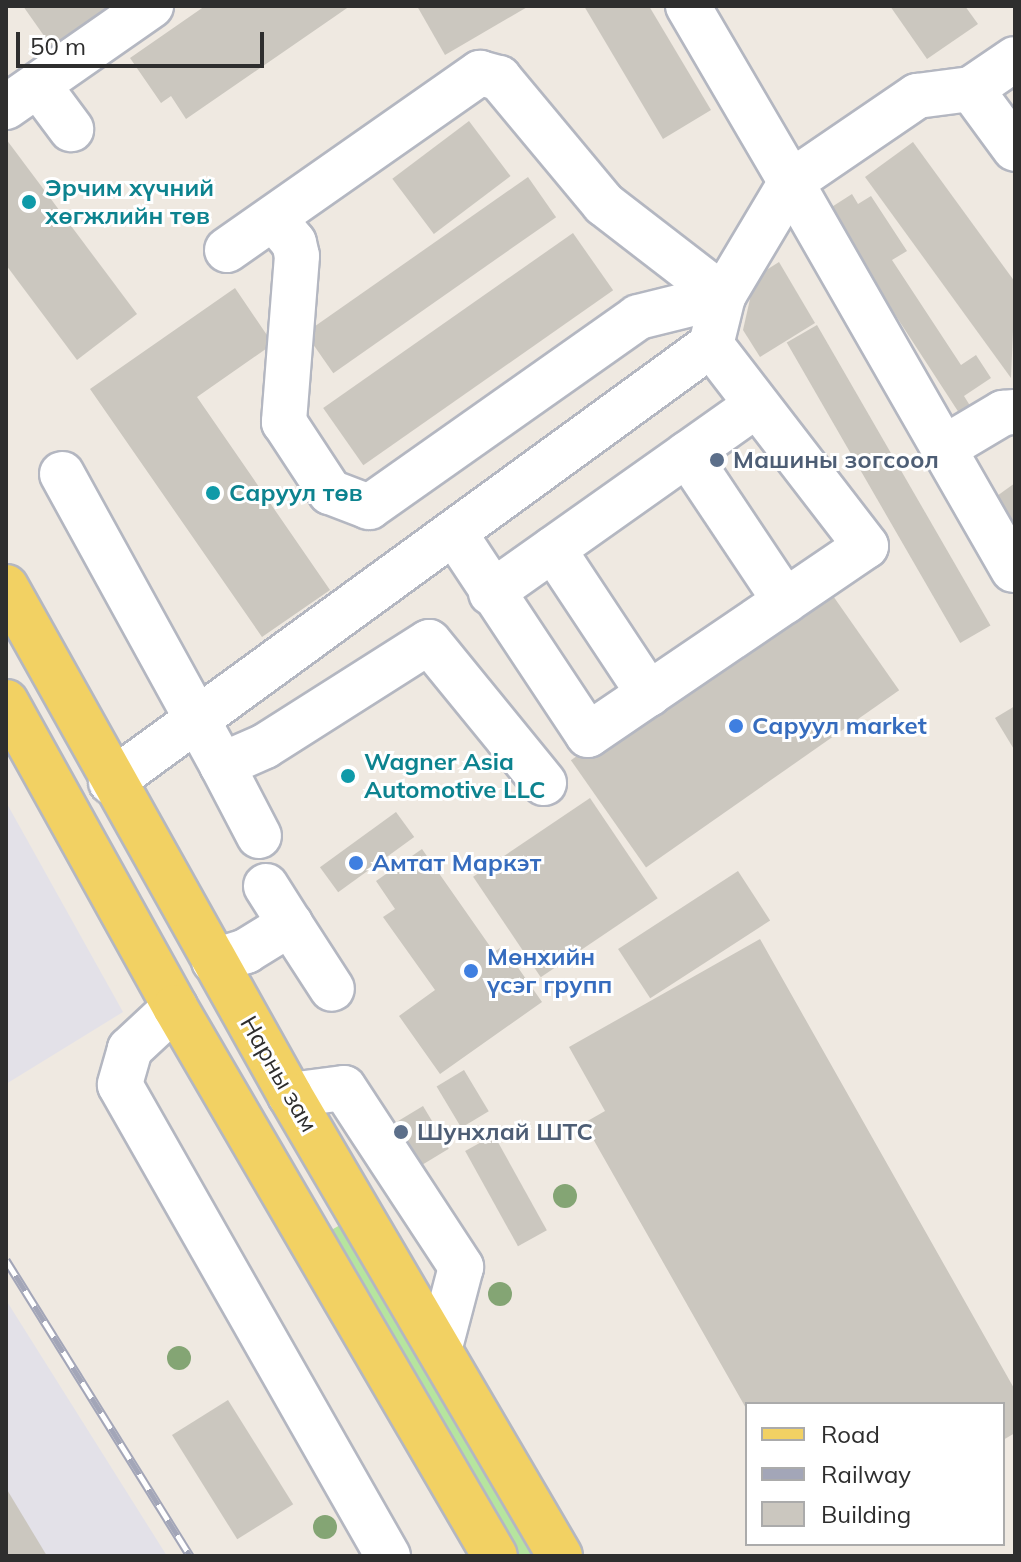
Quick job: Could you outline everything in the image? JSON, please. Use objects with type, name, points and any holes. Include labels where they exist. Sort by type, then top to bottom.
[{"type":"main road","name":"Нарны зам","points":[[6,587],[111,782],[560,1556]]},
{"type":"main road","points":[[6,702],[175,1007],[495,1556]]},
{"type":"main road","points":[[231,1103],[281,1149],[319,1211],[332,1215],[341,1209],[337,1174]]},
{"type":"street","points":[[71,129],[22,96],[151,6]]},
{"type":"street","points":[[688,6],[1013,570]]},
{"type":"street","points":[[111,782],[711,345],[723,296],[791,182],[917,96],[971,89],[1015,59]]},
{"type":"street","points":[[227,250],[480,73],[499,78],[604,204],[723,296]]},
{"type":"street","points":[[971,89],[1015,149]]},
{"type":"street","points":[[274,219],[294,243],[297,256],[284,422],[330,492],[369,507],[638,317],[723,296]]},
{"type":"street","points":[[455,534],[491,593],[588,735],[866,546],[755,406],[711,345]]},
{"type":"street","points":[[491,593],[755,406]]},
{"type":"street","points":[[944,448],[1003,413],[1015,412]]},
{"type":"street","points":[[687,454],[785,601]]},
{"type":"street","points":[[62,474],[259,836]]},
{"type":"street","points":[[553,549],[649,694]]},
{"type":"street","points":[[222,765],[265,746],[429,642],[544,783]]},
{"type":"street","points":[[266,886],[332,989]]},
{"type":"street","points":[[214,961],[246,951],[290,924]]},
{"type":"street","points":[[175,1007],[130,1049],[120,1085],[388,1556]]},
{"type":"street","points":[[290,1095],[344,1088],[461,1267],[440,1347]]},
{"type":"shaded area","points":[[6,802],[123,1012],[6,1084]]},
{"type":"shaded area","points":[[6,1300],[167,1556],[6,1556]]},
{"type":"green space","points":[[347,1221],[540,1556],[517,1556],[330,1231]]},
{"type":"building","points":[[23,6],[117,6],[54,50]]},
{"type":"building","points":[[205,6],[350,6],[186,119],[171,96],[161,103],[130,58]]},
{"type":"building","points":[[417,6],[529,6],[445,55]]},
{"type":"building","points":[[584,6],[649,6],[711,110],[663,139]]},
{"type":"building","points":[[890,6],[965,6],[978,24],[927,59]]},
{"type":"building","points":[[469,121],[511,176],[434,234],[392,179]]},
{"type":"building","name":"Эрчим хүчний хөгжлийн төв","points":[[6,139],[137,314],[77,360],[6,265]]},
{"type":"building","points":[[913,142],[1015,282],[1011,378],[865,177]]},
{"type":"building","points":[[528,177],[556,217],[333,373],[305,333]]},
{"type":"building","points":[[852,194],[858,204],[871,196],[907,251],[892,260],[961,365],[976,355],[991,378],[964,396],[974,412],[963,419],[827,210]]},
{"type":"building","points":[[573,233],[613,290],[363,465],[323,408]]},
{"type":"building","points":[[779,262],[815,323],[760,357],[743,330],[755,277]]},
{"type":"building","name":"Саруул төв","points":[[235,288],[273,344],[197,397],[330,590],[262,637],[90,389]]},
{"type":"building","points":[[817,325],[990,626],[960,643],[787,342]]},
{"type":"building","points":[[1015,483],[1015,537],[990,501]]},
{"type":"building","name":"Саруул market","points":[[824,583],[899,690],[646,868],[571,760]]},
{"type":"building","points":[[1015,706],[1015,751],[995,718]]},
{"type":"building","points":[[590,798],[658,898],[541,977],[473,877]]},
{"type":"building","points":[[396,812],[414,837],[338,892],[320,867]]},
{"type":"building","name":"Мөнхийн үсэг групп","points":[[422,849],[494,952],[503,946],[542,1002],[440,1074],[399,1016],[435,990],[383,917],[395,909],[376,881]]},
{"type":"building","points":[[738,871],[770,920],[650,998],[618,949]]},
{"type":"building","points":[[760,939],[1015,1390],[1015,1433],[1005,1439],[1005,1402],[745,1402],[745,1406],[584,1123],[605,1111],[569,1047]]},
{"type":"building","points":[[464,1070],[489,1111],[461,1128],[437,1086]]},
{"type":"building","points":[[423,1106],[449,1149],[413,1170],[387,1128]]},
{"type":"building","points":[[494,1135],[547,1230],[518,1246],[465,1151]]},
{"type":"building","points":[[228,1400],[293,1504],[237,1539],[172,1435]]},
{"type":"building","points":[[6,1488],[47,1556],[6,1556]]},
{"type":"railway","points":[[6,1260],[190,1556]]},
{"type":"place","name":"Эрчим хүчний хөгжлийн төв","points":[[29,202]]},
{"type":"place","name":"Машины зогсоол","points":[[717,460]]},
{"type":"place","name":"Саруул төв","points":[[213,493]]},
{"type":"place","name":"Саруул market","points":[[736,726]]},
{"type":"place","name":"Wagner Asia Automotive LLC","points":[[348,776]]},
{"type":"place","name":"Амтат Маркэт","points":[[356,863]]},
{"type":"place","name":"Мөнхийн үсэг групп","points":[[471,971]]},
{"type":"place","name":"Шунхлай ШТС","points":[[401,1132]]}]
